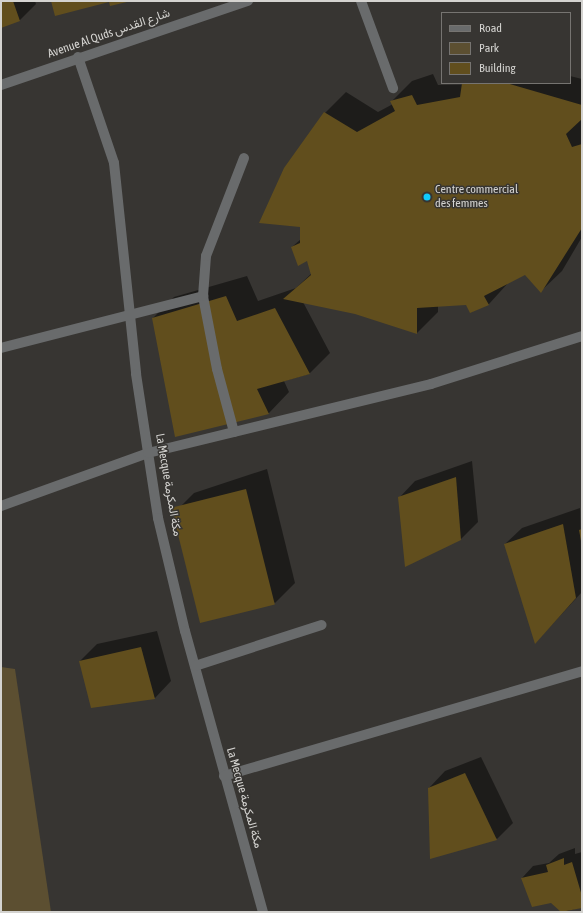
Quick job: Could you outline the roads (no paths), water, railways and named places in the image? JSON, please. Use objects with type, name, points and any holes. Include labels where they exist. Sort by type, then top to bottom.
[{"type":"street","name":"Avenue Al Quds شارع القدس","points":[[1,85],[248,1]]},
{"type":"street","points":[[361,1],[393,88]]},
{"type":"street","name":"La Mecque مكة المكرمة","points":[[78,58],[114,163],[131,316],[148,453],[158,518],[224,776],[263,912]]},
{"type":"street","points":[[234,432],[217,369],[203,296],[206,256],[244,158]]},
{"type":"street","points":[[1,348],[131,316],[203,296]]},
{"type":"street","points":[[1,506],[148,453],[431,384],[582,336]]},
{"type":"street","points":[[195,666],[321,625]]},
{"type":"street","points":[[224,776],[582,671]]},
{"type":"place","name":"Centre commercial des femmes","points":[[427,197]]}]
